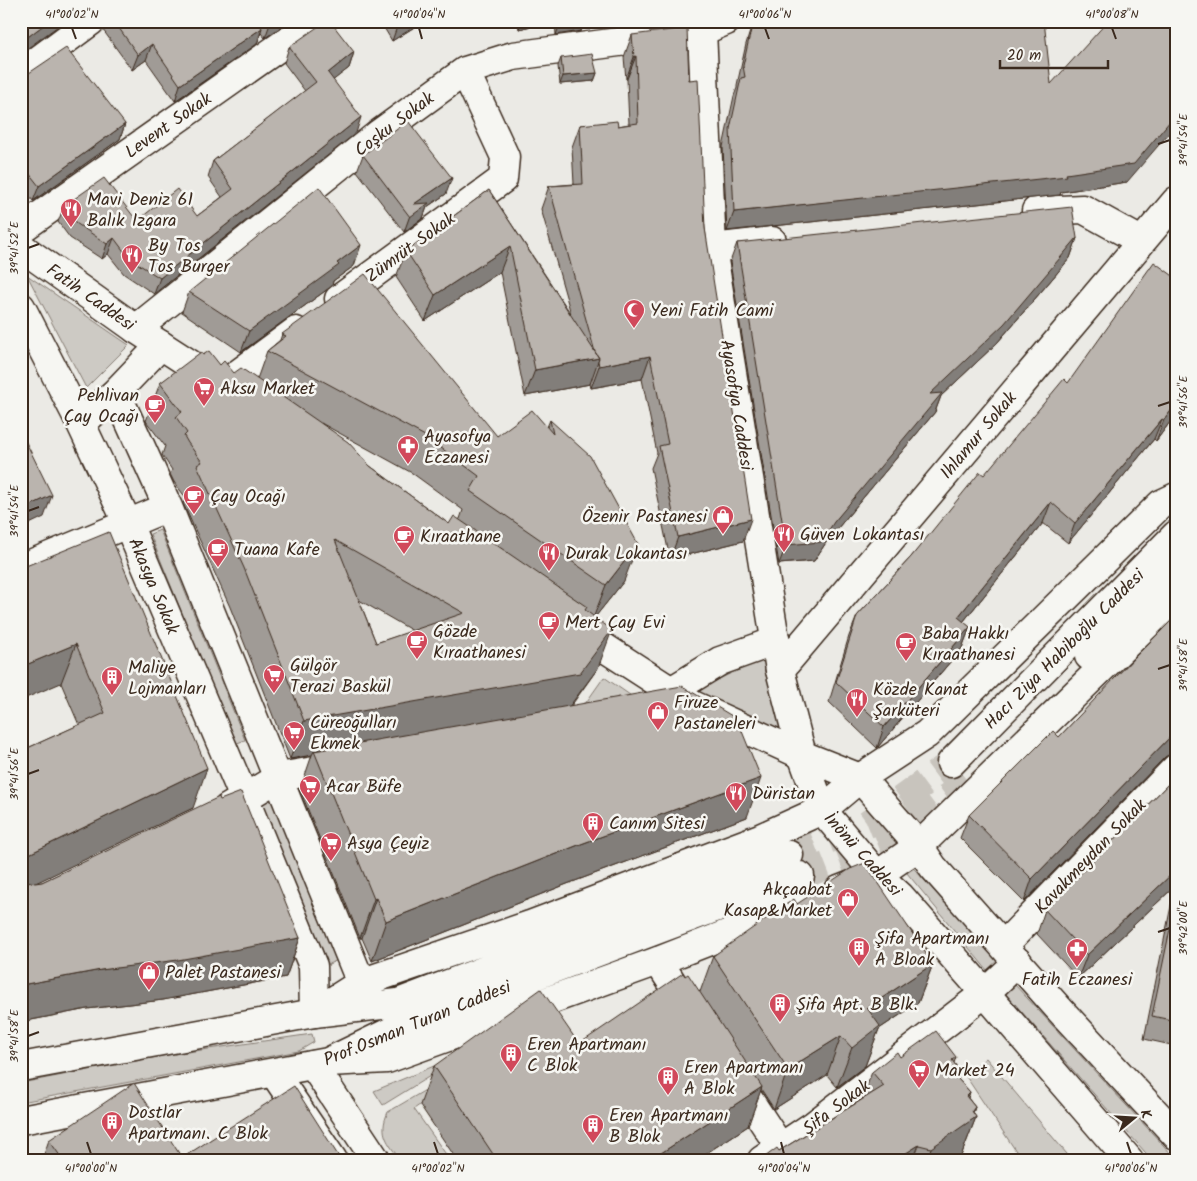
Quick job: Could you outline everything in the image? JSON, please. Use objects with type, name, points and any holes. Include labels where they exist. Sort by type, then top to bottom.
[{"type":"street","points":[[21,73],[91,21]]},
{"type":"street","name":"Levent Sokak","points":[[21,230],[316,21]]},
{"type":"street","name":"Coşku Sokak","points":[[136,329],[380,133],[464,71],[513,56],[711,25]]},
{"type":"street","name":"Ayasofya Caddesi","points":[[711,25],[712,248],[780,670],[802,755]]},
{"type":"street","name":"Zümrüt Sokak","points":[[223,385],[503,179],[505,157],[464,71]]},
{"type":"street","name":"Ihlamur Sokak","points":[[780,670],[1176,201]]},
{"type":"street","points":[[1012,214],[1083,208],[1142,241]]},
{"type":"street","points":[[712,248],[800,238]]},
{"type":"street","name":"Fatih Caddesi","points":[[21,247],[136,329],[248,402]]},
{"type":"street","name":"Akasya Sokak","points":[[21,306],[81,424],[128,524],[245,800],[313,966],[314,1014]]},
{"type":"street","points":[[81,424],[116,392],[161,345]]},
{"type":"street","points":[[116,392],[168,506],[280,777],[361,983]]},
{"type":"street","points":[[314,1014],[361,983],[530,925],[760,838],[822,810],[860,778],[927,734],[1161,504],[1176,497]]},
{"type":"street","points":[[21,568],[168,506]]},
{"type":"street","name":"Hacı Ziya Habiboğlu Caddesi","points":[[1176,535],[960,772],[1176,565]]},
{"type":"street","points":[[376,1160],[321,1064],[387,1059],[658,961],[877,875],[919,846],[1176,596]]},
{"type":"street","points":[[551,612],[673,703],[860,778],[919,846],[933,867],[1176,1135]]},
{"type":"street","points":[[673,703],[720,661],[776,641]]},
{"type":"street","name":"İnönü Caddesi","points":[[802,755],[822,810],[877,875],[900,896],[1129,1160]]},
{"type":"street","points":[[205,819],[245,800],[280,777],[364,762]]},
{"type":"street","name":"Kavakmeydan Sokak","points":[[1011,954],[1176,768]]},
{"type":"street","name":"Prof.Osman Turan Caddesi","points":[[21,1067],[314,1014],[398,1003],[794,866],[406,1024],[321,1064],[21,1120]]},
{"type":"street","points":[[985,993],[1011,954]]},
{"type":"street","points":[[658,961],[704,1032]]},
{"type":"street","name":"Şifa Sokak","points":[[721,1057],[771,1154],[814,1125],[985,993]]},
{"type":"street","points":[[274,1073],[333,1160]]},
{"type":"shaded area","points":[[27,275],[129,345],[86,388]]},
{"type":"shaded area","points":[[160,530],[245,740],[235,744],[150,534]]},
{"type":"shaded area","points":[[765,657],[793,745],[694,691]]},
{"type":"shaded area","points":[[604,677],[640,702],[578,714]]},
{"type":"shaded area","points":[[273,797],[338,960],[324,966],[259,803]]},
{"type":"shaded area","points":[[907,861],[998,961],[987,970],[902,867]]},
{"type":"shaded area","points":[[1015,985],[1176,1160],[1152,1160],[1006,994]]},
{"type":"shaded area","points":[[312,1034],[314,1042],[299,1051],[21,1102],[21,1083],[167,1055]]},
{"type":"shaded area","points":[[509,1041],[414,1109],[450,1160],[400,1160],[388,1143],[384,1132],[388,1112]]},
{"type":"shaded area","points":[[986,1058],[1072,1160],[1022,1160],[965,1075]]},
{"type":"shaded area","points":[[446,1061],[448,1065],[383,1105],[374,1091]]},
{"type":"building","points":[[21,21],[49,21],[21,42]]},
{"type":"building","points":[[114,21],[257,21],[262,28],[180,85],[152,44],[138,55]]},
{"type":"building","points":[[326,21],[330,21],[354,52],[328,73],[361,117],[160,278],[129,258],[114,238],[107,244],[76,223],[64,206],[104,178],[137,221],[177,189],[197,216],[233,189],[213,161],[316,82],[289,47]]},
{"type":"building","points":[[759,21],[1044,21],[1051,84],[1108,21],[1176,21],[1176,114],[1134,164],[1066,174],[1067,176],[734,212],[730,129],[741,78],[745,77],[743,66],[752,25]]},
{"type":"building","points":[[687,28],[689,80],[698,79],[705,228],[751,519],[678,537],[659,446],[668,444],[650,356],[599,366],[599,358],[595,352],[549,186],[583,184],[580,125],[617,121],[618,126],[638,123],[636,56],[634,57],[632,35]]},
{"type":"building","points":[[66,48],[125,124],[39,186],[21,163],[21,71],[29,73]]},
{"type":"building","points":[[592,54],[597,73],[563,76],[561,58]]},
{"type":"building","points":[[408,121],[452,178],[414,204],[429,203],[410,217],[363,155]]},
{"type":"building","points":[[319,187],[361,245],[337,263],[339,265],[249,331],[189,292]]},
{"type":"building","points":[[489,190],[599,358],[535,370],[510,246],[435,295],[406,251]]},
{"type":"building","points":[[1072,207],[1077,238],[1004,324],[930,394],[942,393],[834,522],[821,542],[786,545],[737,243]]},
{"type":"building","points":[[1154,262],[1176,278],[1176,404],[1075,523],[1051,502],[958,617],[970,627],[884,727],[836,682],[857,616],[911,557],[980,472],[984,475],[1064,379],[1068,383]]},
{"type":"building","points":[[365,274],[497,436],[532,410],[553,434],[550,420],[590,456],[638,544],[606,585],[470,491],[479,476],[425,436],[267,351],[286,336],[282,334]]},
{"type":"building","points":[[209,351],[220,365],[224,361],[234,373],[241,368],[348,442],[370,466],[449,524],[454,516],[587,607],[585,610],[612,630],[580,673],[304,721],[244,568],[197,465],[202,462],[188,443],[184,436],[187,433],[176,417],[182,412],[160,383],[201,352],[203,355]],"holes":[[[335,540],[464,613],[376,643]]]},
{"type":"building","points":[[21,432],[52,495],[21,510]]},
{"type":"building","points":[[109,532],[207,768],[29,854],[21,862],[21,751],[105,713],[76,644],[21,667],[21,568]]},
{"type":"building","points":[[1176,616],[1176,732],[1032,879],[969,815],[1053,731],[1059,737]]},
{"type":"building","points":[[682,686],[737,719],[761,778],[581,844],[386,921],[376,898],[374,899],[314,751]]},
{"type":"building","points":[[1176,776],[1176,870],[1087,955],[1045,910]]},
{"type":"building","points":[[241,792],[300,938],[178,960],[101,970],[21,985],[21,874],[27,881],[42,882],[219,797],[220,800]]},
{"type":"building","points":[[865,863],[933,964],[867,1008],[880,1026],[852,1048],[841,1036],[788,1069],[713,956],[794,899],[797,904],[850,869]]},
{"type":"building","points":[[1176,900],[1176,1021],[1152,1016]]},
{"type":"building","points":[[683,973],[685,976],[688,974],[762,1087],[658,1155],[662,1160],[497,1160],[434,1066],[541,989],[579,1044]]},
{"type":"building","points":[[936,1031],[956,1057],[952,1060],[961,1073],[956,1077],[970,1092],[966,1096],[975,1107],[972,1111],[976,1117],[931,1148],[919,1145],[895,1160],[761,1160],[777,1148],[779,1151],[884,1086],[872,1072],[897,1052],[900,1057]]},
{"type":"building","points":[[134,1083],[182,1158],[294,1086],[341,1160],[63,1160],[49,1140]]},
{"type":"tunnel","points":[[789,855],[868,824],[951,763]]},
{"type":"tunnel","points":[[800,876],[887,842],[968,782]]},
{"type":"place","name":"Mavi Deniz 61 Balık Izgara","points":[[71,228]]},
{"type":"place","name":"By Tos Tos Burger","points":[[132,274]]},
{"type":"place","name":"Yeni Fatih Cami","points":[[634,329]]},
{"type":"place","name":"Aksu Market","points":[[204,407]]},
{"type":"place","name":"Pehlivan Çay Ocağı","points":[[155,424]]},
{"type":"place","name":"Ayasofya Eczanesi","points":[[408,465]]},
{"type":"place","name":"Çay Ocağı","points":[[194,515]]},
{"type":"place","name":"Özenir Pastanesi","points":[[723,535]]},
{"type":"place","name":"Güven Lokantası","points":[[784,553]]},
{"type":"place","name":"Kıraathane","points":[[404,555]]},
{"type":"place","name":"Tuana Kafe","points":[[218,568]]},
{"type":"place","name":"Durak Lokantası","points":[[549,572]]},
{"type":"place","name":"Mert Çay Evi","points":[[549,641]]},
{"type":"place","name":"Gözde Kıraathanesi","points":[[417,660]]},
{"type":"place","name":"Baba Hakkı Kıraathanesi","points":[[906,662]]},
{"type":"place","name":"Gülgör Terazi Baskül","points":[[274,694]]},
{"type":"place","name":"Maliye Lojmanları","points":[[112,696]]},
{"type":"place","name":"Közde Kanat Şarküteri","points":[[857,718]]},
{"type":"place","name":"Firuze Pastaneleri","points":[[658,731]]},
{"type":"place","name":"Cüreoğulları Ekmek","points":[[294,751]]},
{"type":"place","name":"Acar Büfe","points":[[310,805]]},
{"type":"place","name":"Düristan","points":[[736,812]]},
{"type":"place","name":"Canım Sitesi","points":[[593,842]]},
{"type":"place","name":"Asya Çeyiz","points":[[331,862]]},
{"type":"place","name":"Akçaabat Kasap&Market","points":[[848,918]]},
{"type":"place","name":"Şifa Apartmanı A Bloak","points":[[859,967]]},
{"type":"place","name":"Fatih Eczanesi","points":[[1077,968]]},
{"type":"place","name":"Palet Pastanesi","points":[[149,991]]},
{"type":"place","name":"Şifa Apt. B Blk.","points":[[780,1023]]},
{"type":"place","name":"Eren Apartmanı C Blok","points":[[511,1073]]},
{"type":"place","name":"Market 24","points":[[919,1089]]},
{"type":"place","name":"Eren Apartmanı A Blok","points":[[668,1096]]},
{"type":"place","name":"Dostlar Apartmanı. C Blok","points":[[112,1141]]},
{"type":"place","name":"Eren Apartmanı B Blok","points":[[593,1144]]}]
